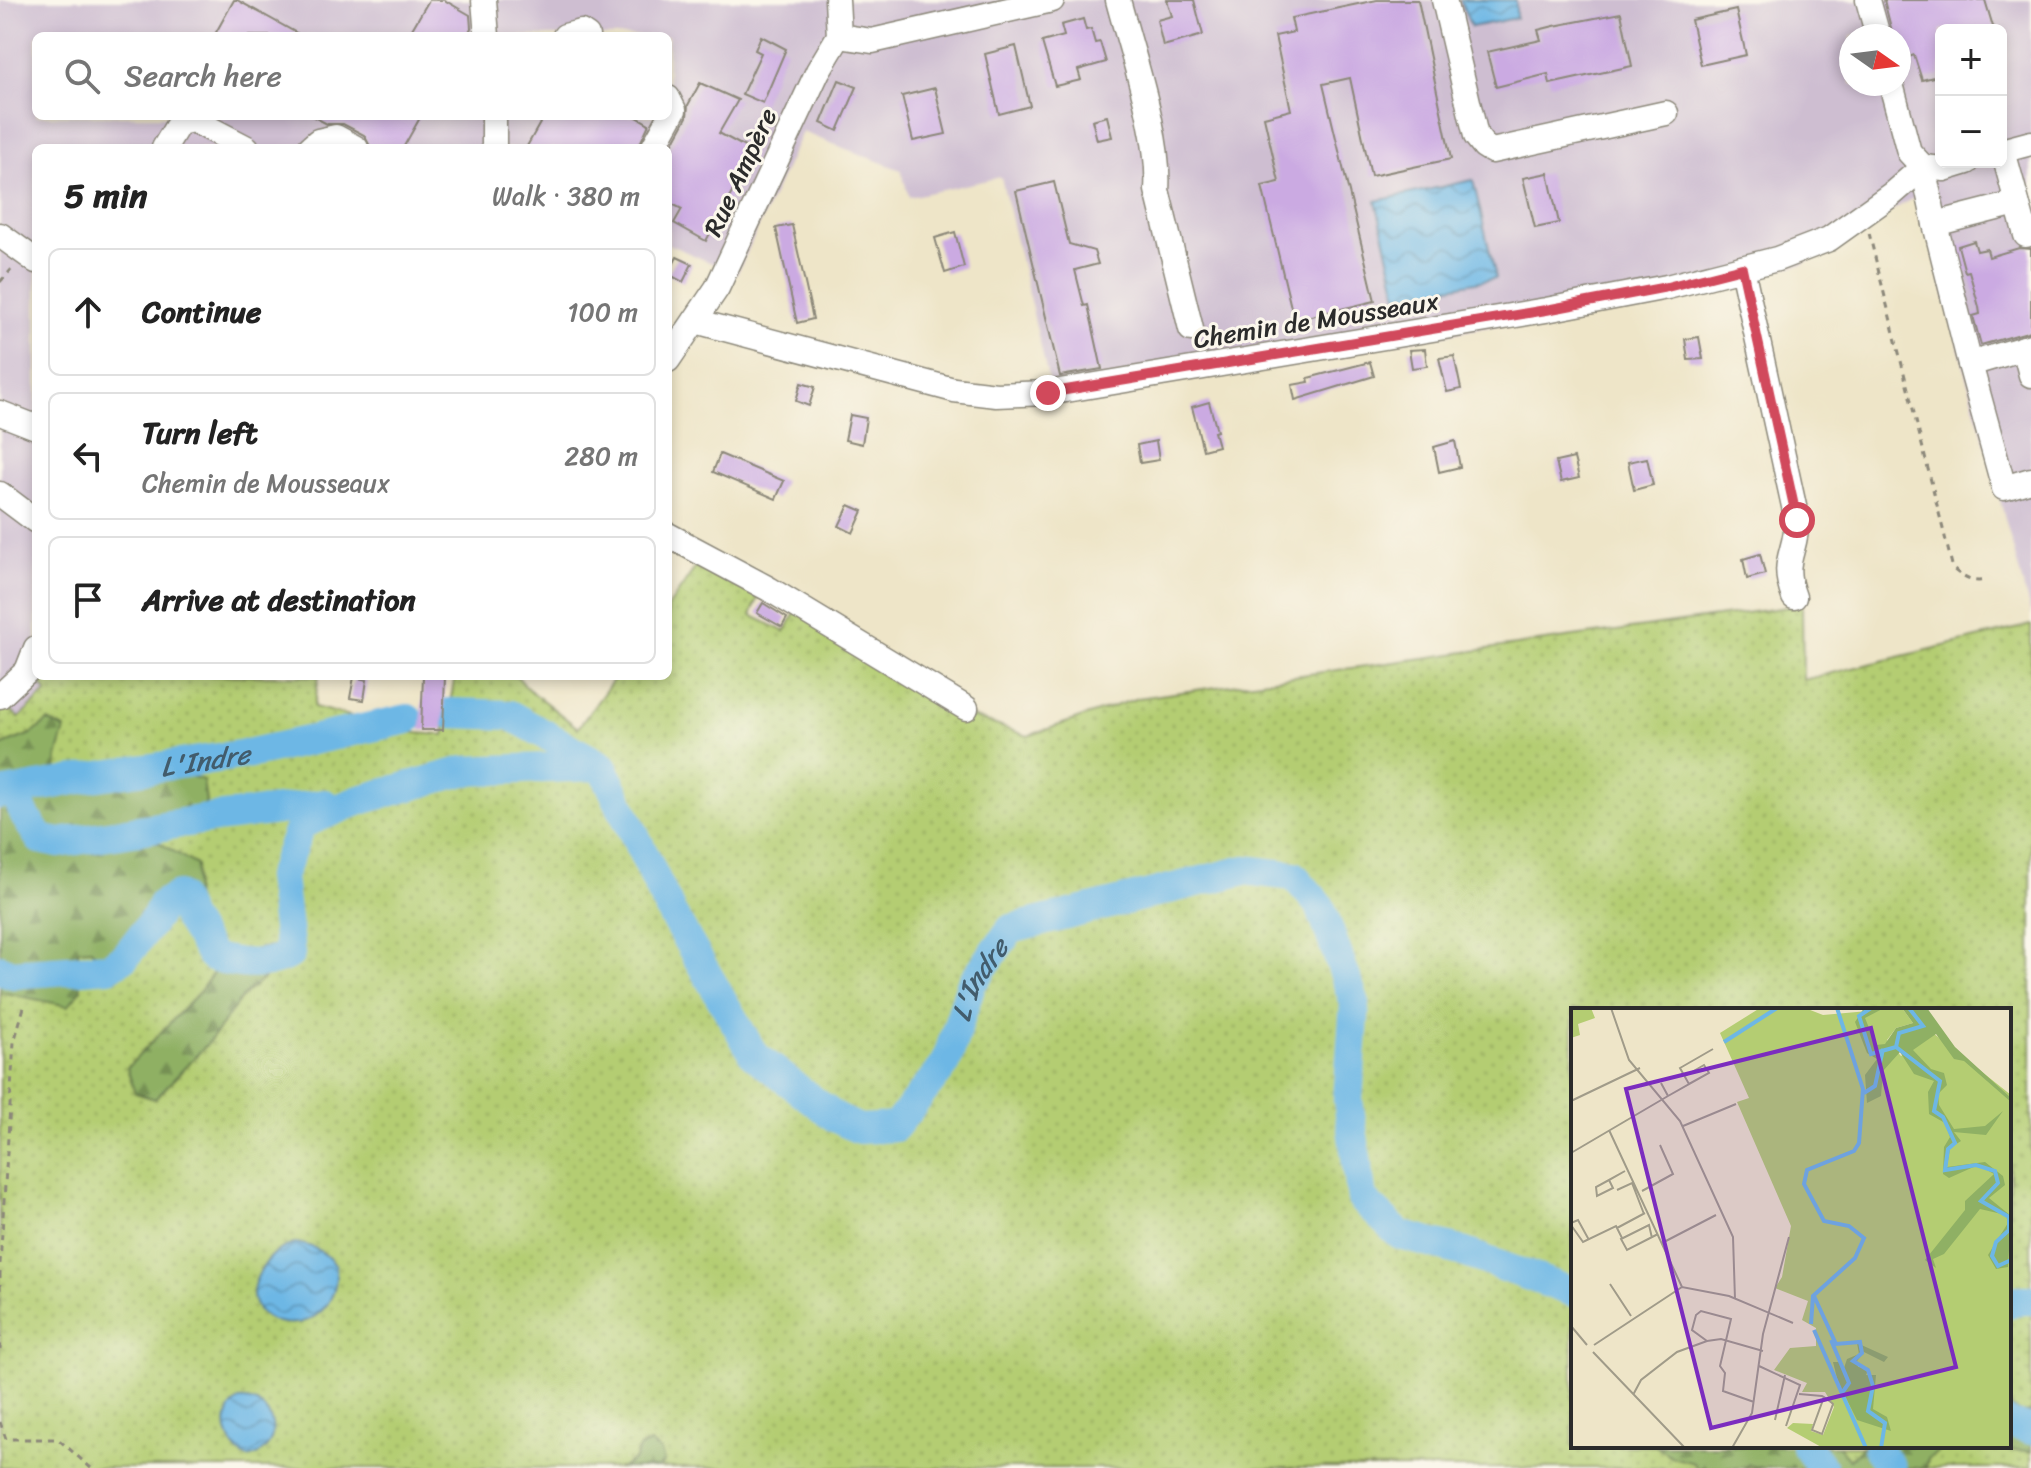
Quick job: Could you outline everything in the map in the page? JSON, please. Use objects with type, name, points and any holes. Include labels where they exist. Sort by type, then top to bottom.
[{"type":"street","points":[[484,0],[487,32]]},
{"type":"street","points":[[837,0],[839,36],[872,41],[1052,0]]},
{"type":"street","points":[[1118,0],[1152,135],[1158,170],[1157,190],[1191,329]]},
{"type":"street","points":[[1444,0],[1476,136],[1492,151],[1666,113]]},
{"type":"street","points":[[1868,0],[1875,24]]},
{"type":"street","name":"Rue Ampère","points":[[672,354],[717,288],[818,71],[839,36]]},
{"type":"street","points":[[1894,96],[1909,152],[1923,167],[1970,364],[2004,488],[2031,480]]},
{"type":"street","points":[[166,144],[179,123],[193,120],[239,144]]},
{"type":"street","points":[[494,120],[494,144]]},
{"type":"street","points":[[655,144],[668,120]]},
{"type":"street","points":[[315,144],[336,137],[349,144]]},
{"type":"street","points":[[2007,150],[2031,143]]},
{"type":"street","points":[[1923,167],[1947,168]]},
{"type":"street","name":"Chemin de Mousseaux","points":[[695,321],[954,390],[996,395],[1048,393],[1546,310],[1667,287],[1777,259],[1829,239],[1892,194],[1923,167]]},
{"type":"street","points":[[2007,168],[2026,235]]},
{"type":"street","points":[[1935,224],[2017,203]]},
{"type":"street","points":[[0,235],[32,258]]},
{"type":"street","points":[[1742,268],[1797,520],[1786,574],[1794,597]]},
{"type":"street","points":[[1970,364],[2027,347],[2031,375]]},
{"type":"street","points":[[0,413],[32,425]]},
{"type":"street","points":[[0,494],[32,518]]},
{"type":"street","points":[[672,537],[769,589],[966,708]]},
{"type":"street","points":[[4,685],[27,671],[32,658]]},
{"type":"path","points":[[1865,213],[1945,547],[1953,569],[1965,579],[1975,582],[1987,580]]},
{"type":"path","points":[[0,1264],[14,1042],[24,1007]]},
{"type":"path","points":[[0,1272],[0,1352]]},
{"type":"path","points":[[0,1422],[6,1439]]},
{"type":"path","points":[[0,1441],[58,1439],[91,1468]]},
{"type":"shaded area","points":[[0,0],[2031,0],[2031,615],[1918,195],[1803,264],[1637,301],[1054,403],[1001,177],[909,197],[901,170],[802,132],[737,274],[672,246],[672,144],[32,144],[32,680],[67,680],[34,726],[0,732]]},
{"type":"green space","points":[[702,558],[761,592],[751,615],[785,632],[796,611],[960,713],[1028,736],[1138,698],[1802,605],[1803,680],[2031,625],[2031,1468],[0,1468],[0,702],[19,718],[47,692],[36,680],[318,680],[314,707],[417,733],[444,735],[454,680],[520,680],[578,728],[613,680],[672,680],[672,601]]},
{"type":"green space","points":[[48,721],[65,729],[56,773],[0,781],[0,746],[33,733]]},
{"type":"green space","points":[[184,774],[203,780],[206,802],[194,818],[162,817],[132,826],[140,837],[160,843],[196,865],[195,919],[212,943],[234,954],[272,946],[269,974],[242,997],[209,1042],[155,1099],[135,1093],[127,1068],[200,991],[215,970],[196,958],[189,938],[173,917],[140,913],[131,957],[117,979],[91,949],[78,950],[81,990],[68,1006],[0,992],[0,802],[55,788],[123,785],[145,778]]},
{"type":"green space","points":[[2011,1407],[2023,1413],[2031,1412],[2031,1451],[1966,1448],[2011,1448]]},
{"type":"green space","points":[[650,1443],[661,1451],[664,1462],[658,1468],[622,1468],[635,1459],[639,1448]]},
{"type":"green space","points":[[1659,1448],[1840,1448],[1849,1460],[1861,1448],[1944,1448],[1928,1459],[1926,1468],[1763,1468],[1749,1465],[1740,1468],[1697,1468],[1694,1463],[1672,1457]]},
{"type":"water","points":[[1460,0],[1516,0],[1516,18],[1471,27]]},
{"type":"water","points":[[1473,180],[1496,278],[1398,297],[1376,201]]},
{"type":"water","points":[[297,1243],[319,1250],[336,1266],[333,1293],[321,1311],[305,1321],[286,1323],[270,1319],[257,1308],[253,1292],[260,1272],[271,1257]]},
{"type":"water","points":[[239,1400],[252,1401],[262,1407],[272,1424],[268,1445],[248,1458],[234,1447],[227,1430],[228,1414]]},
{"type":"building","points":[[234,0],[237,0],[295,32],[216,32]]},
{"type":"building","points":[[429,0],[444,0],[470,15],[469,32],[410,32]]},
{"type":"building","points":[[1167,0],[1194,0],[1203,35],[1163,46],[1157,20],[1172,16]]},
{"type":"building","points":[[1377,0],[1418,0],[1451,159],[1371,176],[1350,78],[1323,84],[1375,301],[1294,320],[1262,186],[1279,182],[1264,117],[1291,110],[1275,36],[1294,32],[1291,18]]},
{"type":"building","points":[[1884,0],[1985,0],[1992,24],[1935,24],[1935,77],[1922,80],[1914,55],[1911,56],[1911,24],[1890,24]]},
{"type":"building","points":[[1736,10],[1746,55],[1701,65],[1691,20]]},
{"type":"building","points":[[1621,13],[1632,66],[1550,84],[1548,74],[1496,87],[1487,52],[1541,40],[1538,30]]},
{"type":"building","points":[[1083,19],[1086,30],[1091,29],[1095,43],[1100,42],[1106,62],[1078,70],[1081,80],[1055,86],[1042,42],[1064,36],[1061,25]]},
{"type":"building","points":[[761,36],[786,49],[763,103],[742,94],[761,53],[755,50]]},
{"type":"building","points":[[1016,46],[1030,106],[999,114],[985,54]]},
{"type":"building","points":[[839,80],[857,87],[838,131],[821,123]]},
{"type":"building","points":[[700,83],[738,100],[719,133],[754,152],[706,241],[674,223],[682,209],[672,204],[672,145],[687,117],[688,105]]},
{"type":"building","points":[[935,88],[946,134],[913,141],[902,96]]},
{"type":"building","points":[[1107,116],[1112,137],[1097,140],[1092,120]]},
{"type":"building","points":[[320,120],[419,120],[405,144],[369,144],[364,135],[343,124],[327,124]]},
{"type":"building","points":[[542,120],[642,120],[649,124],[640,144],[528,144]]},
{"type":"building","points":[[1548,173],[1559,223],[1535,228],[1523,178]]},
{"type":"building","points":[[1054,182],[1069,244],[1094,251],[1098,264],[1075,270],[1084,306],[1088,305],[1102,369],[1060,376],[1016,191]]},
{"type":"building","points":[[792,225],[813,319],[797,323],[776,228]]},
{"type":"building","points":[[955,232],[964,267],[945,273],[935,238]]},
{"type":"building","points":[[1974,241],[1977,251],[1987,249],[1989,257],[2019,248],[2031,249],[2031,331],[1981,345],[1973,316],[1980,314],[1979,307],[1958,246]]},
{"type":"building","points":[[677,257],[692,264],[683,282],[672,276],[672,266]]},
{"type":"building","points":[[1699,337],[1703,359],[1688,360],[1685,339]]},
{"type":"building","points":[[1425,349],[1427,366],[1412,368],[1409,350]]},
{"type":"building","points":[[1454,356],[1461,389],[1447,392],[1439,358]]},
{"type":"building","points":[[1370,362],[1374,376],[1295,400],[1292,385]]},
{"type":"building","points":[[801,383],[815,387],[809,406],[796,401]]},
{"type":"building","points":[[1209,402],[1218,446],[1203,450],[1192,407]]},
{"type":"building","points":[[850,415],[866,418],[862,444],[845,440]]},
{"type":"building","points":[[1156,441],[1159,460],[1140,463],[1137,445]]},
{"type":"building","points":[[1455,441],[1460,467],[1439,472],[1434,447]]},
{"type":"building","points":[[720,454],[784,481],[776,499],[713,472]]},
{"type":"building","points":[[1574,458],[1579,478],[1561,482],[1556,462]]},
{"type":"building","points":[[1647,458],[1653,485],[1634,490],[1628,462]]},
{"type":"building","points":[[849,505],[863,511],[853,533],[839,526]]},
{"type":"building","points":[[1760,554],[1765,574],[1747,579],[1743,559]]},
{"type":"building","points":[[763,603],[787,618],[782,627],[757,613]]},
{"type":"building","points":[[353,680],[367,680],[364,700],[350,698]]},
{"type":"building","points":[[423,680],[445,680],[443,730],[421,730]]},
{"type":"waterway","name":"L'Indre","points":[[449,713],[510,715],[602,766],[671,912],[754,1055],[836,1118],[859,1129],[895,1127],[946,1063],[971,984],[1011,929],[1245,870],[1294,876],[1320,906],[1355,1003],[1348,1100],[1362,1199],[1400,1235],[1460,1251],[1571,1291]]},
{"type":"waterway","name":"L'Indre","points":[[0,794],[252,753],[408,719]]},
{"type":"waterway","points":[[0,969],[12,974],[109,967],[125,957],[156,917],[162,904],[178,896],[188,919],[212,957],[252,964],[271,962],[290,954],[281,877],[301,824],[360,800],[464,771],[599,766]]},
{"type":"waterway","points":[[15,792],[25,816],[40,839],[59,843],[325,804]]},
{"type":"waterway","name":"L'Indre","points":[[2011,1302],[2031,1300]]},
{"type":"waterway","name":"L'Indre","points":[[2011,1424],[2031,1430]]},
{"type":"waterway","name":"L'Indre","points":[[1807,1448],[1822,1468]]},
{"type":"waterway","name":"L'Indre","points":[[1878,1448],[1891,1468]]},
{"type":"route","points":[[1048,393],[1546,310],[1667,287],[1742,268],[1797,520]]}]
